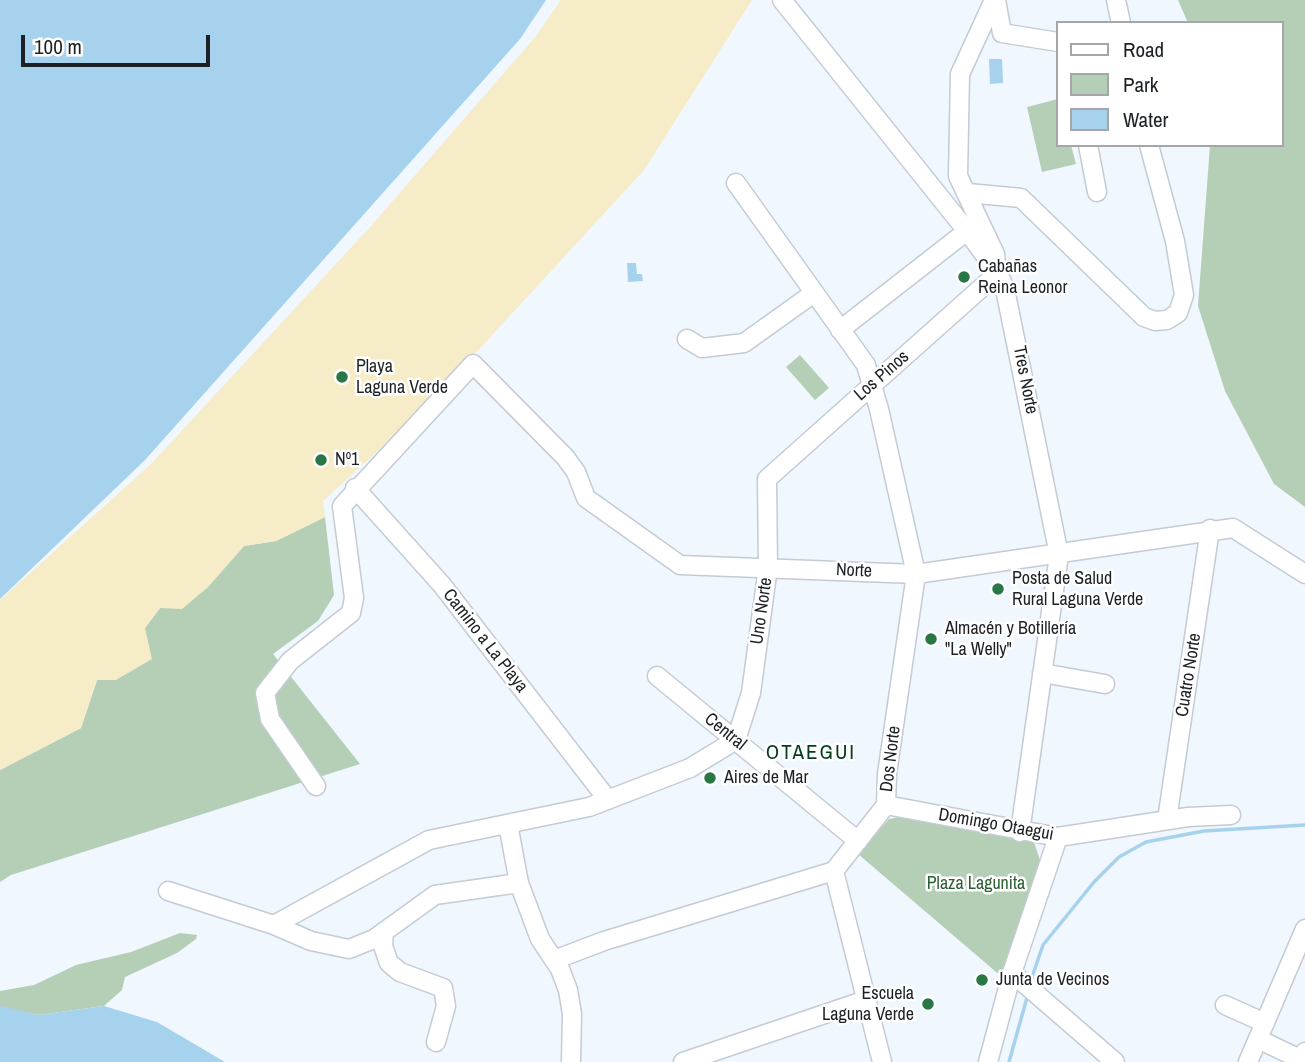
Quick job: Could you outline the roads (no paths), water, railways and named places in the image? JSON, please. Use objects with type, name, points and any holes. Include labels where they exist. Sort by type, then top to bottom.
[{"type":"street","name":"Tres Norte","points":[[782,0],[998,273],[1012,313],[1059,555],[1020,832]]},
{"type":"street","points":[[995,0],[1002,33],[1056,42]]},
{"type":"street","points":[[995,0],[960,74],[958,176],[995,254],[998,273]]},
{"type":"street","points":[[1116,0],[1121,21]]},
{"type":"street","points":[[1088,147],[1097,192]]},
{"type":"street","points":[[968,193],[1021,198],[1144,317],[1155,321],[1167,320],[1178,313],[1184,296],[1175,240],[1150,147]]},
{"type":"street","name":"Dos Norte","points":[[736,183],[866,365],[880,409],[916,574],[887,774],[886,805],[834,871]]},
{"type":"street","points":[[840,330],[967,231]]},
{"type":"street","name":"Los Pinos","points":[[767,479],[998,273]]},
{"type":"street","points":[[687,339],[702,348],[744,343],[814,293]]},
{"type":"street","name":"Norte","points":[[355,488],[473,363],[565,457],[576,471],[586,498],[680,565],[768,566],[916,574],[1059,555],[1210,529],[1233,528],[1305,574]]},
{"type":"street","name":"Uno Norte","points":[[736,740],[751,693],[768,566],[767,479]]},
{"type":"street","points":[[316,786],[271,719],[265,693],[290,662],[351,614],[354,598],[342,506],[355,488]]},
{"type":"street","name":"Camino a La Playa","points":[[355,488],[442,585],[608,800]]},
{"type":"street","name":"Cuatro Norte","points":[[1167,820],[1210,529]]},
{"type":"street","points":[[1042,673],[1105,684]]},
{"type":"street","name":"Central","points":[[657,676],[858,841]]},
{"type":"street","points":[[274,925],[429,840],[608,800],[690,768],[736,740]]},
{"type":"street","name":"Domingo Otaegui","points":[[886,805],[1058,837],[1167,820],[1231,815]]},
{"type":"street","points":[[508,824],[519,883],[540,939],[564,979],[571,1002],[571,1062]]},
{"type":"street","points":[[988,1062],[1025,985],[1058,837]]},
{"type":"street","points":[[554,960],[604,941],[834,871],[882,1062]]},
{"type":"street","points":[[168,891],[274,925],[311,941],[349,949],[384,932],[435,895],[519,883]]},
{"type":"street","points":[[1248,1062],[1305,929]]},
{"type":"street","points":[[384,932],[383,946],[389,963],[400,972],[443,988],[446,1006],[436,1042]]},
{"type":"street","points":[[1025,985],[1115,1062]]},
{"type":"street","points":[[682,1062],[866,1000]]},
{"type":"street","points":[[1225,1005],[1302,1060],[1305,1052]]},
{"type":"water","points":[[0,0],[546,0],[520,39],[145,460],[0,599]]},
{"type":"water","points":[[989,59],[1002,59],[1003,83],[990,84]]},
{"type":"water","points":[[627,263],[636,263],[637,274],[642,274],[643,281],[628,282]]},
{"type":"water","points":[[0,1006],[39,1015],[104,1006],[157,1022],[225,1062],[0,1062]]},
{"type":"waterway","points":[[1031,980],[1043,945],[1094,882],[1119,857],[1146,842],[1204,831],[1305,825]]},
{"type":"waterway","points":[[1009,1062],[1028,994]]},
{"type":"place","name":"Cabañas Reina Leonor","points":[[964,277]]},
{"type":"place","name":"Playa Laguna Verde","points":[[342,377]]},
{"type":"place","name":"Nº1","points":[[321,460]]},
{"type":"place","name":"Posta de Salud Rural Laguna Verde","points":[[998,589]]},
{"type":"place","name":"Almacén y Botillería \"La Welly\"","points":[[931,639]]},
{"type":"place","name":"Aires de Mar","points":[[710,778]]},
{"type":"place","name":"Junta de Vecinos","points":[[982,980]]},
{"type":"place","name":"Escuela Laguna Verde","points":[[928,1004]]},
{"type":"district","name":"OTAEGUI","points":[[811,753]]},
{"type":"park label","name":"Plaza Lagunita","points":[[976,884]]}]
